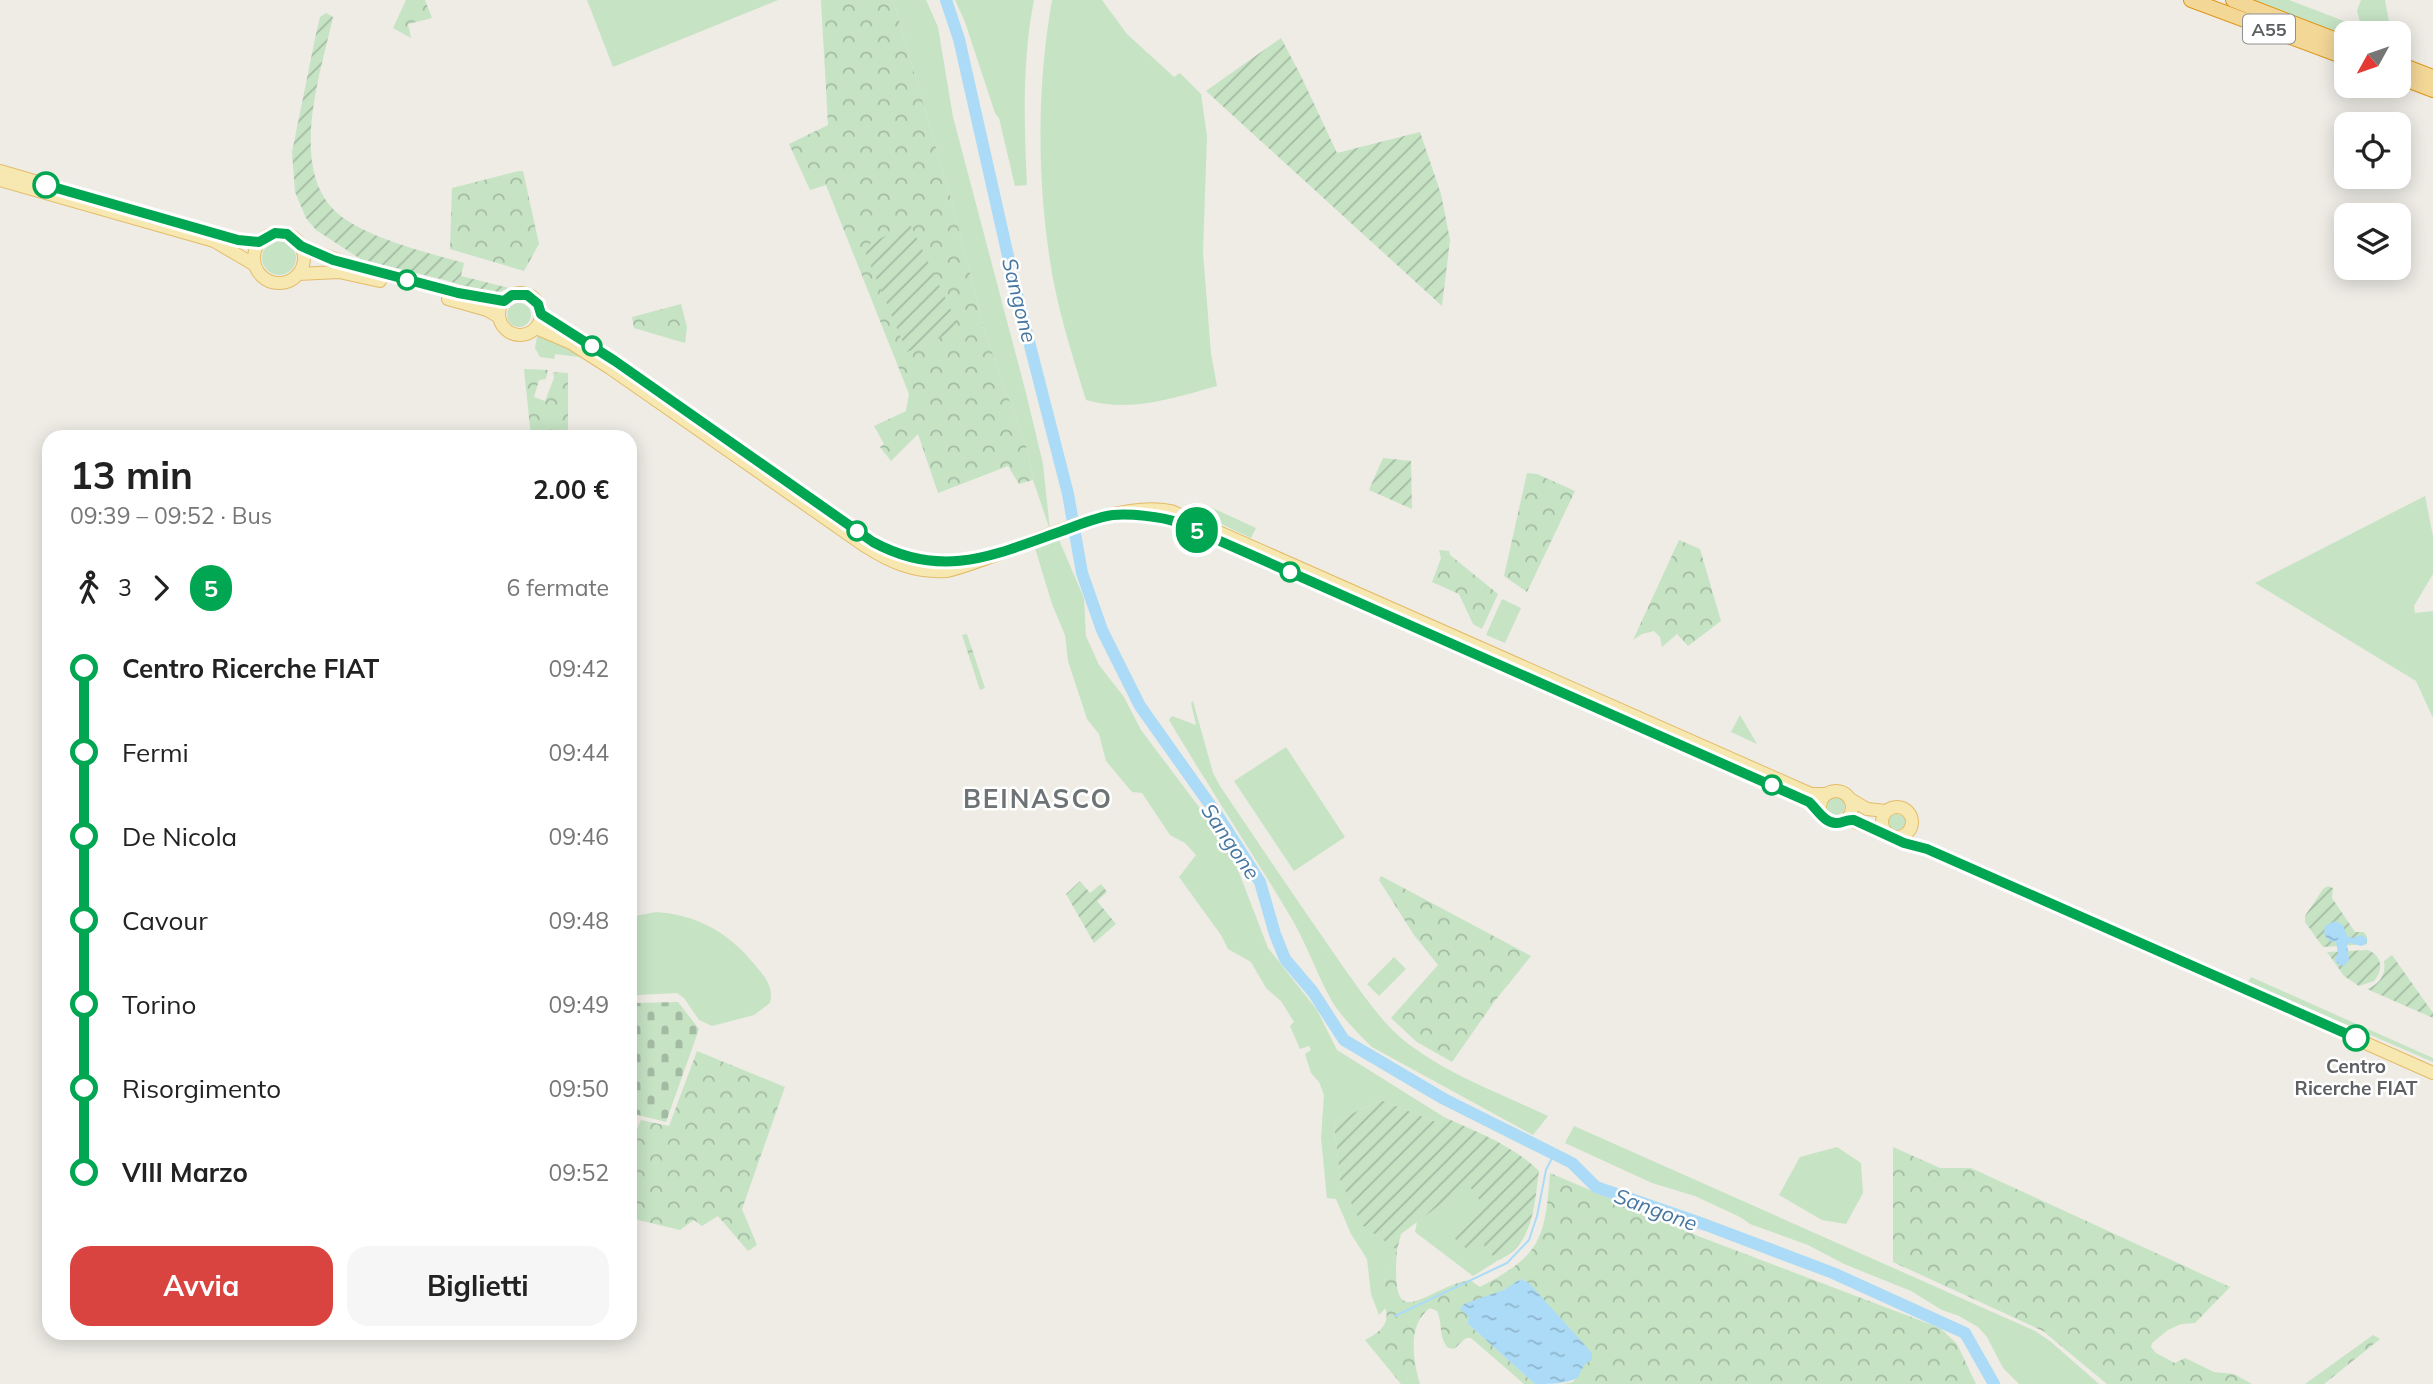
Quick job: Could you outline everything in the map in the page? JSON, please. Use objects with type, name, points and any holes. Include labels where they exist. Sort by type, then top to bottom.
[{"type":"highway","name":"A55","points":[[2191,0],[2334,53]]},
{"type":"highway","name":"A55","points":[[2233,0],[2334,39]]},
{"type":"highway","points":[[2412,69],[2433,77]]},
{"type":"highway","points":[[2412,82],[2433,90]]},
{"type":"main road","points":[[0,171],[238,240],[259,242]]},
{"type":"main road","points":[[0,180],[214,241],[255,265]]},
{"type":"main road","points":[[499,317],[504,301],[512,295],[527,295],[538,304],[541,314],[536,328],[516,335],[505,328],[499,317],[459,302],[352,275],[328,272],[298,274],[284,282],[272,282],[259,273],[254,252],[259,242],[268,236],[281,233],[292,237],[301,246],[358,267],[458,293],[504,301]]},
{"type":"main road","points":[[298,274],[304,260],[301,246]]},
{"type":"main road","points":[[541,314],[615,361],[873,542],[918,559],[944,562],[976,560]]},
{"type":"main road","points":[[536,328],[571,343],[599,360],[883,557],[897,564],[931,572],[958,568],[1111,516],[1150,508],[1171,512],[1811,793],[1827,794],[1837,790],[1867,809],[1905,809],[1912,820],[1911,829],[1917,841],[1927,849]]},
{"type":"main road","points":[[1111,516],[1166,519],[1193,528],[1809,802],[1834,823],[1847,819],[1904,843],[1927,849],[2433,1073]]},
{"type":"main road","points":[[1822,815],[1820,802],[1827,794]]},
{"type":"main road","points":[[1847,819],[1852,809],[1850,799]]},
{"type":"main road","points":[[1886,811],[1881,823],[1892,836]]},
{"type":"main road","points":[[1892,836],[1906,835],[1911,829]]},
{"type":"green space","points":[[406,0],[425,0],[432,18],[408,24],[411,38],[393,28]]},
{"type":"green space","points":[[587,0],[778,0],[613,67]]},
{"type":"green space","points":[[821,0],[893,0],[951,199],[986,336],[1028,452],[1033,480],[1019,484],[1008,466],[938,493],[918,434],[891,461],[880,447],[884,444],[874,426],[906,411],[909,394],[826,185],[810,190],[789,144],[828,125]]},
{"type":"green space","points":[[893,0],[926,0],[938,27],[953,117],[1043,464],[1050,530],[1033,480],[1028,452],[986,336],[951,199]]},
{"type":"green space","points":[[955,0],[1034,0],[1026,69],[1027,185],[1015,186],[999,118]]},
{"type":"green space","points":[[1052,0],[1102,0],[1127,34],[1174,77],[1180,73],[1201,94],[1207,136],[1203,252],[1211,354],[1217,386],[1136,404],[1103,404],[1086,400],[1057,296],[1043,196],[1041,97]]},
{"type":"green space","points":[[2251,0],[2289,0],[2344,21],[2334,21],[2334,31]]},
{"type":"green space","points":[[2361,0],[2385,0],[2389,21],[2360,21],[2357,11]]},
{"type":"green space","points":[[326,13],[333,17],[316,91],[311,145],[314,170],[322,193],[336,212],[362,229],[397,243],[464,263],[461,276],[509,288],[497,293],[487,293],[362,260],[316,230],[306,218],[295,192],[292,152],[320,17]]},
{"type":"green space","points":[[1281,38],[1337,153],[1420,132],[1441,194],[1450,240],[1442,306],[1206,91]]},
{"type":"green space","points":[[523,171],[539,244],[524,271],[450,249],[452,188]]},
{"type":"green space","points":[[910,224],[960,329],[907,352],[863,247]]},
{"type":"green space","points":[[279,241],[291,246],[296,258],[291,270],[279,275],[267,270],[262,258],[267,246]]},
{"type":"green space","points":[[519,303],[528,306],[531,315],[528,324],[519,327],[510,324],[507,315],[510,306]]},
{"type":"green space","points":[[681,304],[687,327],[685,343],[634,328],[632,317]]},
{"type":"green space","points":[[545,336],[587,358],[555,354],[554,359],[540,357],[535,348],[537,337]]},
{"type":"green space","points":[[524,369],[548,370],[546,379],[539,380],[534,397],[545,401],[554,378],[553,372],[568,373],[568,430],[530,430]]},
{"type":"green space","points":[[1383,458],[1411,461],[1412,509],[1369,490]]},
{"type":"green space","points":[[1527,473],[1537,474],[1575,491],[1527,592],[1504,576]]},
{"type":"green space","points":[[2425,496],[2433,536],[2433,574],[2414,606],[2415,613],[2433,611],[2433,718],[2416,681],[2255,583]]},
{"type":"green space","points":[[1206,505],[1256,528],[1251,538],[1204,516]]},
{"type":"green space","points":[[1059,540],[1084,598],[1086,636],[1099,665],[1124,697],[1141,730],[1233,857],[1268,948],[1317,1010],[1337,1050],[1444,1117],[1441,1124],[1381,1100],[1334,1122],[1340,1180],[1362,1224],[1397,1250],[1384,1281],[1387,1307],[1379,1315],[1371,1294],[1367,1259],[1351,1234],[1336,1199],[1327,1198],[1321,1138],[1324,1095],[1319,1082],[1311,1073],[1305,1054],[1311,1050],[1309,1046],[1300,1049],[1290,1026],[1294,1022],[1281,1001],[1266,988],[1251,962],[1228,949],[1179,877],[1196,855],[1185,843],[1170,835],[1142,793],[1132,792],[1106,761],[1099,734],[1087,719],[1068,661],[1065,635],[1052,604],[1035,548]]},
{"type":"green space","points":[[1679,540],[1700,549],[1721,621],[1688,646],[1677,634],[1662,647],[1660,637],[1654,631],[1633,640]]},
{"type":"green space","points":[[1439,550],[1449,551],[1450,555],[1498,594],[1482,629],[1473,624],[1459,594],[1432,582],[1441,558]]},
{"type":"green space","points":[[1502,599],[1521,608],[1505,643],[1486,635]]},
{"type":"green space","points":[[967,634],[985,688],[980,690],[962,635]]},
{"type":"green space","points":[[1193,701],[1213,773],[1220,786],[1376,1011],[1403,1040],[1429,1058],[1462,1077],[1548,1116],[1533,1135],[1372,1047],[1342,1015],[1333,1003],[1293,921],[1169,720],[1172,716],[1196,725],[1191,703]]},
{"type":"green space","points":[[1740,715],[1757,744],[1731,732]]},
{"type":"green space","points":[[1286,747],[1345,837],[1294,871],[1234,781]]},
{"type":"green space","points":[[1836,797],[1842,800],[1845,806],[1842,812],[1836,815],[1830,812],[1827,806],[1830,800]]},
{"type":"green space","points":[[1897,814],[1903,817],[1906,823],[1903,829],[1897,832],[1891,829],[1888,823],[1891,817]]},
{"type":"green space","points":[[1381,876],[1531,956],[1494,1002],[1452,1062],[1417,1042],[1391,1018],[1438,965],[1414,935],[1379,880]]},
{"type":"green space","points":[[1080,881],[1090,893],[1101,884],[1107,892],[1097,901],[1116,924],[1094,943],[1066,894]]},
{"type":"green space","points":[[2328,886],[2333,888],[2332,898],[2355,932],[2364,932],[2367,944],[2323,947],[2305,922],[2305,916],[2323,889]]},
{"type":"green space","points":[[656,912],[671,914],[711,927],[745,953],[765,978],[771,992],[770,1003],[754,1015],[712,1026],[699,1020],[684,998],[677,993],[637,996],[637,916]]},
{"type":"green space","points":[[2368,950],[2379,959],[2379,972],[2374,981],[2359,986],[2344,976],[2327,952]]},
{"type":"green space","points":[[2392,955],[2433,1013],[2433,1018],[2367,989],[2381,978],[2384,961]]},
{"type":"green space","points":[[1394,957],[1406,969],[1379,996],[1367,984]]},
{"type":"green space","points":[[2251,977],[2433,1058],[2433,1062],[2248,982]]},
{"type":"green space","points":[[678,1002],[699,1029],[666,1122],[637,1115],[637,1003]]},
{"type":"green space","points":[[697,1051],[785,1087],[742,1209],[757,1245],[748,1251],[718,1216],[702,1226],[694,1220],[680,1230],[637,1220],[637,1129],[641,1120],[669,1126]]},
{"type":"green space","points":[[1381,1100],[1441,1124],[1444,1117],[1469,1128],[1506,1146],[1539,1171],[1530,1223],[1525,1235],[1509,1254],[1497,1261],[1479,1239],[1467,1249],[1453,1237],[1484,1206],[1468,1184],[1401,1234],[1397,1250],[1362,1225],[1340,1180],[1334,1122]]},
{"type":"green space","points":[[1574,1126],[2035,1331],[2099,1384],[2019,1384],[2003,1368],[1987,1337],[1978,1327],[1911,1291],[1844,1264],[1808,1245],[1750,1224],[1695,1196],[1652,1183],[1565,1143]]},
{"type":"green space","points":[[1837,1147],[1861,1163],[1863,1193],[1846,1224],[1822,1220],[1779,1195],[1800,1157]]},
{"type":"green space","points":[[1893,1147],[1940,1168],[1971,1168],[2230,1287],[2195,1323],[2181,1324],[2168,1330],[2152,1343],[2151,1347],[2156,1353],[2175,1363],[2185,1358],[2214,1372],[2234,1374],[2252,1384],[2107,1384],[2043,1331],[1893,1262]]},
{"type":"green space","points":[[1550,1173],[1698,1236],[1940,1328],[1957,1344],[1976,1384],[1563,1384],[1573,1382],[1586,1362],[1506,1289],[1478,1306],[1467,1323],[1535,1384],[1524,1384],[1471,1338],[1466,1338],[1454,1349],[1448,1348],[1443,1339],[1437,1311],[1430,1308],[1418,1323],[1415,1333],[1414,1354],[1420,1384],[1401,1384],[1365,1340],[1383,1327],[1386,1320],[1384,1282],[1397,1250],[1396,1277],[1399,1294],[1404,1301],[1413,1302],[1470,1280],[1480,1287],[1516,1265],[1528,1255],[1536,1243],[1546,1215]]},
{"type":"green space","points":[[1468,1183],[1484,1205],[1479,1238],[1497,1261],[1473,1276],[1415,1232],[1417,1222]]},
{"type":"green space","points":[[2373,1335],[2380,1339],[2324,1384],[2305,1384]]},
{"type":"water","points":[[2335,921],[2343,925],[2347,936],[2352,938],[2362,935],[2367,939],[2366,944],[2361,946],[2347,944],[2349,960],[2344,966],[2335,960],[2338,953],[2336,942],[2329,941],[2324,934],[2325,926]]},
{"type":"water","points":[[1520,1279],[1529,1283],[1592,1353],[1592,1360],[1584,1365],[1578,1377],[1558,1383],[1535,1384],[1467,1323],[1469,1317],[1460,1309],[1464,1304],[1506,1289]]},
{"type":"waterway","name":"Sangone","points":[[946,0],[959,39],[1015,287],[1068,494],[1082,573],[1102,630],[1140,706],[1218,816],[1260,882],[1285,959],[1313,992],[1344,1040],[1444,1099],[1572,1163],[1596,1187],[1833,1273],[1965,1333],[1994,1384]]},
{"type":"waterway","points":[[1395,1316],[1507,1263],[1529,1240],[1537,1216],[1546,1170],[1554,1154]]},
{"type":"bus line","name":"5","points":[[46,185],[238,240],[259,242],[275,233],[287,234],[301,246],[333,260],[458,293],[504,301],[512,295],[527,295],[538,304],[541,314],[615,361],[873,542],[901,555],[944,562],[976,560],[1112,515],[1155,517],[1177,522],[1809,802],[1830,822],[1854,820],[1904,843],[1927,849],[2356,1038]]},
{"type":"place","name":"Centro Ricerche FIAT","points":[[2356,1038]]},
{"type":"district","name":"BEINASCO","points":[[1038,798]]}]
